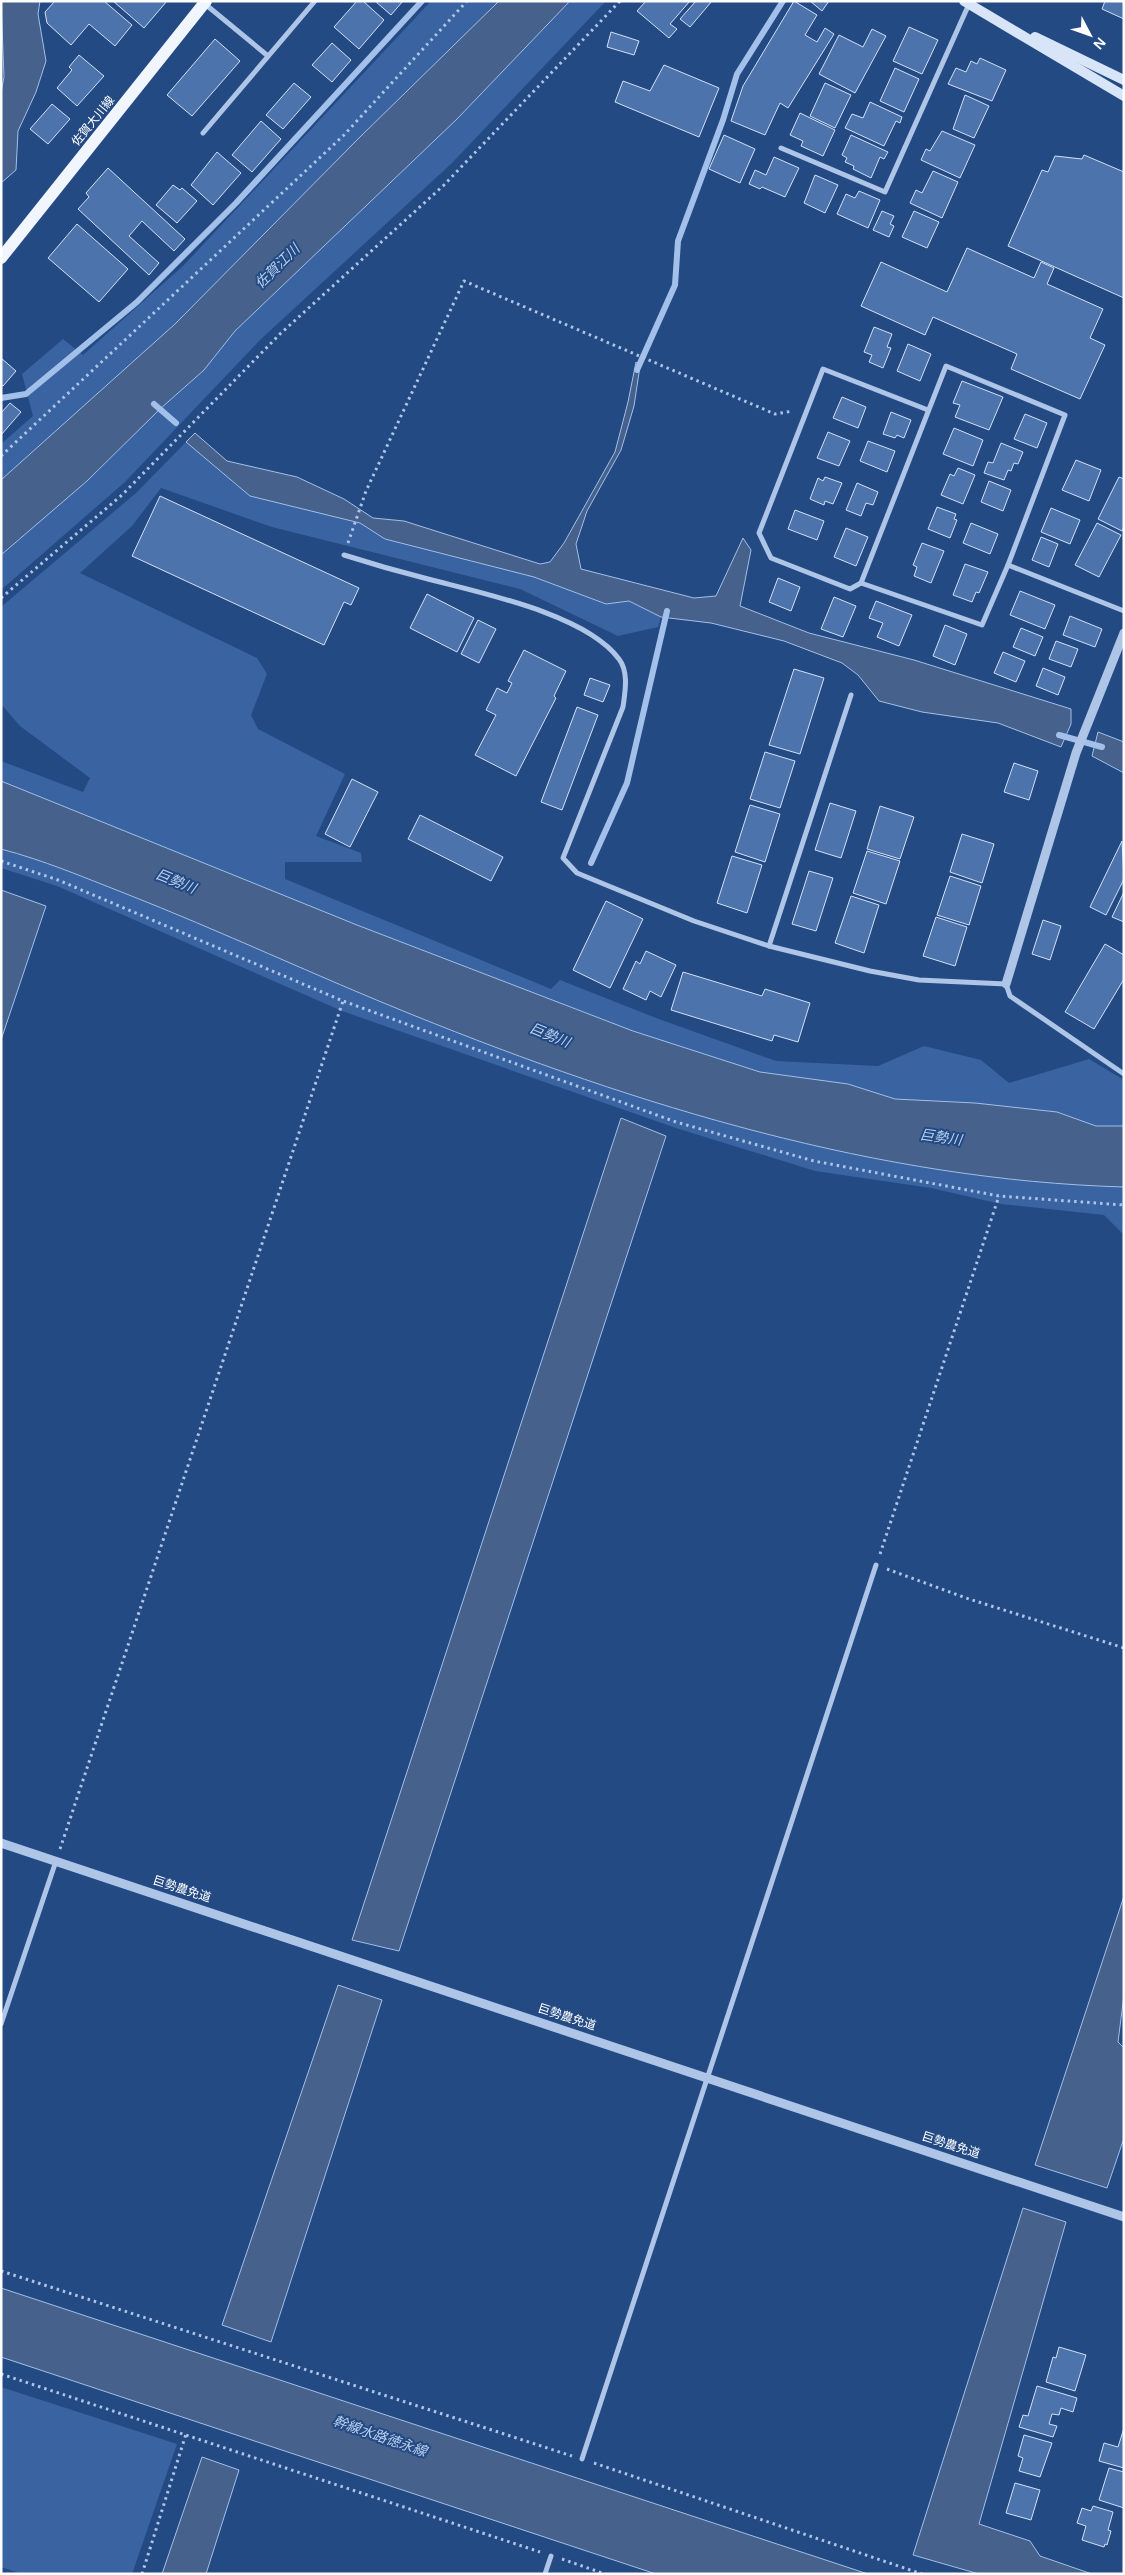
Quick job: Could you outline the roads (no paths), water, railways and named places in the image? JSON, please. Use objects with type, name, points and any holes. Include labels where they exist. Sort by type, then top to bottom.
[{"type":"main road","name":"佐賀大川線","points":[[1,258],[205,2]]},
{"type":"main road","points":[[966,3],[1124,80]]},
{"type":"main road","points":[[966,3],[1124,96]]},
{"type":"street","points":[[203,133],[315,1]]},
{"type":"street","points":[[205,2],[268,56]]},
{"type":"street","points":[[781,148],[885,192],[966,3]]},
{"type":"street","points":[[861,583],[982,624],[1008,565],[1065,415],[946,366],[861,583],[850,589],[771,558],[759,533],[823,369],[928,410]]},
{"type":"street","points":[[344,555],[522,604],[577,627],[602,641],[621,660],[627,683],[623,707],[563,858],[577,872],[640,900],[769,946],[870,971],[919,980],[1006,984]]},
{"type":"street","points":[[1008,565],[1124,611]]},
{"type":"street","points":[[1124,633],[1120,653],[1086,725],[1076,753],[1006,984],[1010,996],[1124,1074]]},
{"type":"street","points":[[769,946],[850,695]]},
{"type":"street","points":[[582,2459],[876,1565]]},
{"type":"street","name":"巨勢農免道","points":[[1,1843],[1124,2217]]},
{"type":"street","points":[[1,2024],[56,1861]]},
{"type":"street","points":[[545,2574],[551,2556]]},
{"type":"water","points":[[1,1],[40,1],[38,14],[46,61],[36,92],[18,131],[16,170],[1,183],[1,93],[4,77]]},
{"type":"water","name":"佐賀江川","points":[[499,1],[570,1],[457,119],[235,331],[204,370],[160,409],[87,481],[1,555],[1,480],[175,324],[359,138]]},
{"type":"water","points":[[636,362],[640,366],[634,406],[621,450],[587,511],[576,544],[581,569],[694,598],[716,596],[743,538],[751,550],[740,606],[809,633],[914,660],[1071,709],[1071,724],[1061,747],[998,723],[922,712],[879,701],[858,675],[842,663],[784,641],[711,623],[661,617],[629,601],[606,604],[534,577],[385,539],[360,523],[250,496],[186,442],[195,433],[227,461],[297,477],[344,499],[373,518],[404,521],[540,564],[550,562],[564,543],[615,452]]},
{"type":"water","points":[[1098,732],[1124,742],[1124,773],[1092,756]]},
{"type":"water","name":"巨勢川","points":[[1,781],[357,925],[633,1031],[760,1072],[848,1084],[895,1099],[975,1103],[1057,1112],[1096,1126],[1124,1126],[1124,1187],[1032,1181],[941,1170],[851,1153],[761,1132],[672,1108],[498,1048],[413,1015],[124,893],[48,864],[1,849]]},
{"type":"water","points":[[1,890],[46,906],[1,1040]]},
{"type":"water","points":[[621,1118],[666,1136],[399,1951],[352,1940]]},
{"type":"water","points":[[1124,1896],[1124,1995],[1118,2042],[1124,2048],[1124,2138],[1107,2188],[1035,2165]]},
{"type":"water","points":[[338,1985],[382,2000],[271,2342],[222,2325]]},
{"type":"water","points":[[1023,2208],[1066,2222],[979,2524],[1030,2541],[1040,2556],[1092,2574],[979,2574],[913,2555]]},
{"type":"water","name":"幹線水路徳永線","points":[[1,2288],[868,2574],[656,2574],[1,2357]]},
{"type":"water","points":[[202,2457],[239,2470],[206,2574],[162,2574]]},
{"type":"waterway","points":[[1,398],[26,394],[137,302],[236,203],[422,1]]},
{"type":"waterway","points":[[637,370],[675,285],[678,241],[723,120],[737,74],[783,1]]},
{"type":"waterway","points":[[154,404],[176,423]]},
{"type":"waterway","points":[[591,863],[627,783],[667,611]]},
{"type":"waterway","points":[[1059,735],[1102,747]]}]
